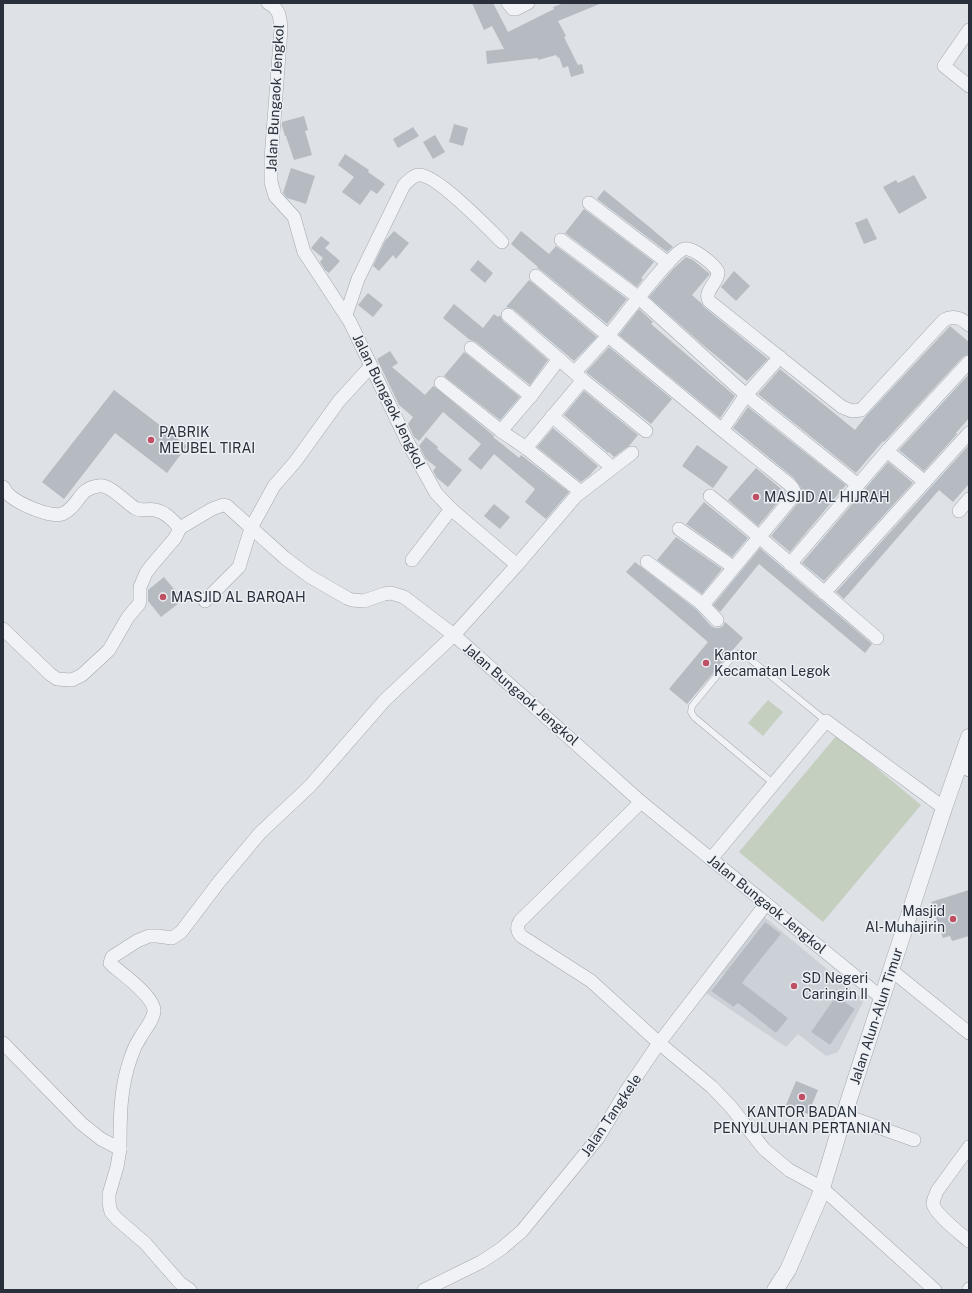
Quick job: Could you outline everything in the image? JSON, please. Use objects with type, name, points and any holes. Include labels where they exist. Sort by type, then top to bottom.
[{"type":"street","name":"Jalan Bungaok Jengkol","points":[[268,3],[275,7],[280,16],[281,29],[271,159],[271,182],[275,196],[294,217],[304,252],[313,268],[346,314],[407,441],[436,493],[451,509],[517,565],[454,635],[641,802],[882,998]]},
{"type":"street","points":[[508,3],[513,9],[528,3]]},
{"type":"street","points":[[969,30],[944,66],[969,86]]},
{"type":"street","points":[[346,314],[358,279],[404,185],[416,175],[421,174],[432,180],[464,205],[502,242]]},
{"type":"street","points":[[589,203],[668,263]]},
{"type":"street","points":[[561,240],[638,298],[746,395],[858,485]]},
{"type":"street","points":[[526,448],[552,416],[608,336],[638,298],[668,263],[680,251],[686,249],[694,251],[717,269],[718,277],[708,294],[708,301],[842,407],[852,411],[856,412],[861,410],[944,320],[949,317],[954,317],[969,325]]},
{"type":"street","points":[[536,276],[792,487],[794,492],[791,499],[706,601],[701,603]]},
{"type":"street","points":[[508,316],[646,431]]},
{"type":"street","points":[[471,348],[531,396]]},
{"type":"street","points":[[722,430],[746,395],[780,357]]},
{"type":"street","points":[[501,431],[531,396],[559,359]]},
{"type":"street","points":[[790,564],[887,451],[969,362]]},
{"type":"street","points":[[205,602],[239,567],[251,528],[274,486],[295,462],[339,401],[371,366]]},
{"type":"street","points":[[441,383],[501,431],[526,448],[576,489]]},
{"type":"street","points":[[552,416],[607,463]]},
{"type":"street","points":[[824,593],[969,433]]},
{"type":"street","points":[[887,451],[925,482]]},
{"type":"street","points":[[517,565],[576,496],[632,453]]},
{"type":"street","points":[[4,493],[45,513],[59,515],[64,514],[71,508],[83,492],[88,488],[101,485],[135,508],[142,510],[156,510],[161,512],[180,528]]},
{"type":"street","points":[[710,496],[760,536],[790,564],[877,638]]},
{"type":"street","points":[[959,511],[969,499]]},
{"type":"street","points":[[3,629],[57,679],[72,680],[82,675],[109,650],[128,617],[139,604],[140,587],[146,573],[175,538],[180,528],[212,509],[223,505],[227,506],[309,576],[339,594],[352,600],[364,601],[384,594],[397,594],[454,635],[386,700],[310,786],[260,833],[219,882],[181,932],[172,938],[149,936],[112,957],[110,963],[112,966],[145,994],[152,1004],[154,1012],[139,1038],[131,1057],[124,1081],[120,1108],[120,1149],[117,1167],[109,1194],[111,1212],[145,1243],[180,1283],[190,1290]]},
{"type":"street","points":[[412,560],[451,509]]},
{"type":"street","points":[[680,529],[733,567]]},
{"type":"street","points":[[647,562],[701,603],[717,620]]},
{"type":"street","points":[[711,859],[826,721],[944,808]]},
{"type":"street","name":"Jalan Alun-Alun Timur","points":[[775,1290],[788,1270],[807,1229],[822,1188],[844,1115],[944,808],[964,766],[969,737]]},
{"type":"street","points":[[641,802],[520,921],[517,928],[521,936],[591,981],[658,1043],[712,1087],[731,1107],[764,1149],[789,1170],[822,1188],[935,1290]]},
{"type":"street","name":"Jalan Tangkele","points":[[424,1290],[481,1262],[501,1249],[522,1231],[598,1138],[625,1093],[658,1043],[766,904]]},
{"type":"street","points":[[891,970],[969,1034]]},
{"type":"street","points":[[3,1043],[82,1124],[101,1140],[120,1149]]},
{"type":"street","points":[[844,1115],[914,1140]]},
{"type":"street","points":[[969,1147],[938,1191],[933,1203],[938,1213],[969,1241]]},
{"type":"lane","points":[[774,784],[694,717],[691,712],[692,706],[733,656],[740,652],[745,655],[826,721]]},
{"type":"shaded area","name":"SD Negeri Caringin II","points":[[762,915],[864,1000],[838,1052],[826,1056],[798,1034],[786,1047],[703,991]],"holes":[[[765,922],[780,935],[744,981],[728,969]],[[723,974],[747,991],[735,1007],[711,991]],[[754,993],[788,1018],[776,1033],[743,1007]],[[836,996],[855,1009],[830,1045],[811,1032]]]},
{"type":"green space","points":[[768,700],[783,712],[763,736],[748,723]]},
{"type":"green space","points":[[837,735],[921,805],[823,922],[739,852]]},
{"type":"building","points":[[472,3],[493,3],[508,32],[554,9],[553,7],[564,3],[602,3],[558,21],[578,65],[582,64],[584,73],[571,77],[568,66],[563,68],[559,57],[558,58],[556,55],[538,60],[538,58],[487,64],[486,51],[504,49],[492,26],[484,30]]},
{"type":"building","points":[[304,116],[308,130],[305,131],[312,155],[294,160],[285,136],[282,122]]},
{"type":"building","points":[[454,124],[468,128],[463,146],[449,142]]},
{"type":"building","points":[[413,127],[419,136],[398,148],[393,139]]},
{"type":"building","points":[[435,135],[445,152],[433,159],[423,142]]},
{"type":"building","points":[[345,154],[369,170],[368,172],[385,184],[377,194],[371,190],[360,205],[342,192],[354,177],[338,165]]},
{"type":"building","points":[[291,168],[315,176],[306,204],[287,198],[283,193]]},
{"type":"building","points":[[914,175],[927,198],[899,214],[883,187],[896,180],[898,183]]},
{"type":"building","points":[[604,190],[673,247],[667,252],[597,199]]},
{"type":"building","points":[[584,209],[654,262],[641,278],[643,279],[637,287],[565,233]]},
{"type":"building","points":[[867,218],[877,239],[864,244],[855,223]]},
{"type":"building","points":[[394,231],[409,243],[396,259],[393,255],[379,271],[373,266],[385,241]]},
{"type":"building","points":[[521,231],[549,254],[556,246],[627,299],[607,324],[537,268],[538,267],[511,244]]},
{"type":"building","points":[[321,236],[330,243],[325,248],[340,261],[329,273],[320,262],[323,258],[311,248]]},
{"type":"building","points":[[686,257],[693,260],[710,274],[692,295],[704,307],[768,359],[747,381],[704,346],[649,297],[673,269]]},
{"type":"building","points":[[478,260],[493,273],[485,283],[470,270]]},
{"type":"building","points":[[734,271],[750,286],[736,301],[721,287]]},
{"type":"building","points":[[529,280],[597,337],[574,361],[513,309],[506,307]]},
{"type":"building","points":[[368,293],[383,305],[373,317],[358,305]]},
{"type":"building","points":[[454,304],[483,328],[494,314],[498,317],[500,315],[503,321],[548,360],[530,385],[443,318]]},
{"type":"building","points":[[639,309],[653,322],[651,324],[735,396],[720,418],[619,335]]},
{"type":"building","points":[[950,326],[969,342],[969,354],[963,357],[884,442],[883,441],[856,473],[758,394],[780,369],[855,430],[866,416]]},
{"type":"building","points":[[609,347],[672,399],[651,424],[586,372]]},
{"type":"building","points":[[390,351],[398,363],[392,367],[425,395],[433,386],[435,387],[519,458],[521,455],[569,492],[546,519],[525,502],[535,489],[494,454],[481,470],[468,459],[481,444],[443,412],[419,441],[414,437],[408,424],[413,417],[399,405],[377,359]]},
{"type":"building","points":[[464,352],[520,397],[500,420],[444,376]]},
{"type":"building","points":[[969,374],[969,418],[956,433],[957,434],[924,471],[899,450]]},
{"type":"building","name":"PABRIK MEUBEL TIRAI","points":[[114,390],[187,446],[167,473],[115,433],[64,499],[42,482]]},
{"type":"building","points":[[584,391],[638,435],[629,446],[614,457],[564,415]]},
{"type":"building","points":[[748,407],[846,485],[790,552],[771,536],[797,504],[802,494],[801,488],[794,478],[733,428]]},
{"type":"building","points":[[553,428],[598,466],[581,482],[537,447]]},
{"type":"building","points":[[426,437],[438,447],[437,449],[462,470],[448,487],[437,478],[433,471],[436,467],[426,459],[419,446]]},
{"type":"building","points":[[697,445],[728,467],[713,488],[682,466]]},
{"type":"building","points":[[969,445],[969,484],[953,502],[939,490],[844,599],[836,592]]},
{"type":"building","points":[[888,462],[913,483],[824,581],[802,563]]},
{"type":"building","name":"MASJID AL HIJRAH","points":[[756,468],[785,492],[758,526],[728,500]]},
{"type":"building","points":[[704,502],[748,538],[732,557],[686,524]]},
{"type":"building","points":[[494,504],[510,517],[500,529],[484,516]]},
{"type":"building","points":[[676,537],[722,569],[702,594],[657,560]]},
{"type":"building","points":[[760,548],[872,644],[865,653],[759,564],[720,612],[713,605]]},
{"type":"building","points":[[635,562],[696,609],[711,626],[719,628],[723,626],[725,622],[743,638],[687,704],[669,689],[708,642],[626,572]]},
{"type":"building","name":"MASJID AL BARQAH","points":[[164,577],[183,600],[161,617],[148,601],[148,590]]},
{"type":"building","name":"Masjid Al-Muhajirin","points":[[969,890],[969,936],[952,941],[950,936],[943,938],[931,902]]},
{"type":"building","points":[[765,922],[781,934],[742,983],[788,1018],[776,1033],[738,1003],[734,1007],[711,991]]},
{"type":"building","points":[[836,996],[855,1009],[830,1045],[811,1032]]},
{"type":"building","name":"KANTOR BADAN PENYULUHAN PERTANIAN","points":[[796,1081],[818,1090],[808,1114],[786,1105]]},
{"type":"place","name":"PABRIK MEUBEL TIRAI","points":[[151,440]]},
{"type":"place","name":"MASJID AL HIJRAH","points":[[756,497]]},
{"type":"place","name":"MASJID AL BARQAH","points":[[163,597]]},
{"type":"place","name":"Kantor Kecamatan Legok","points":[[706,663]]},
{"type":"place","name":"Masjid Al-Muhajirin","points":[[953,919]]},
{"type":"place","name":"SD Negeri Caringin II","points":[[794,986]]},
{"type":"place","name":"KANTOR BADAN PENYULUHAN PERTANIAN","points":[[802,1097]]}]
